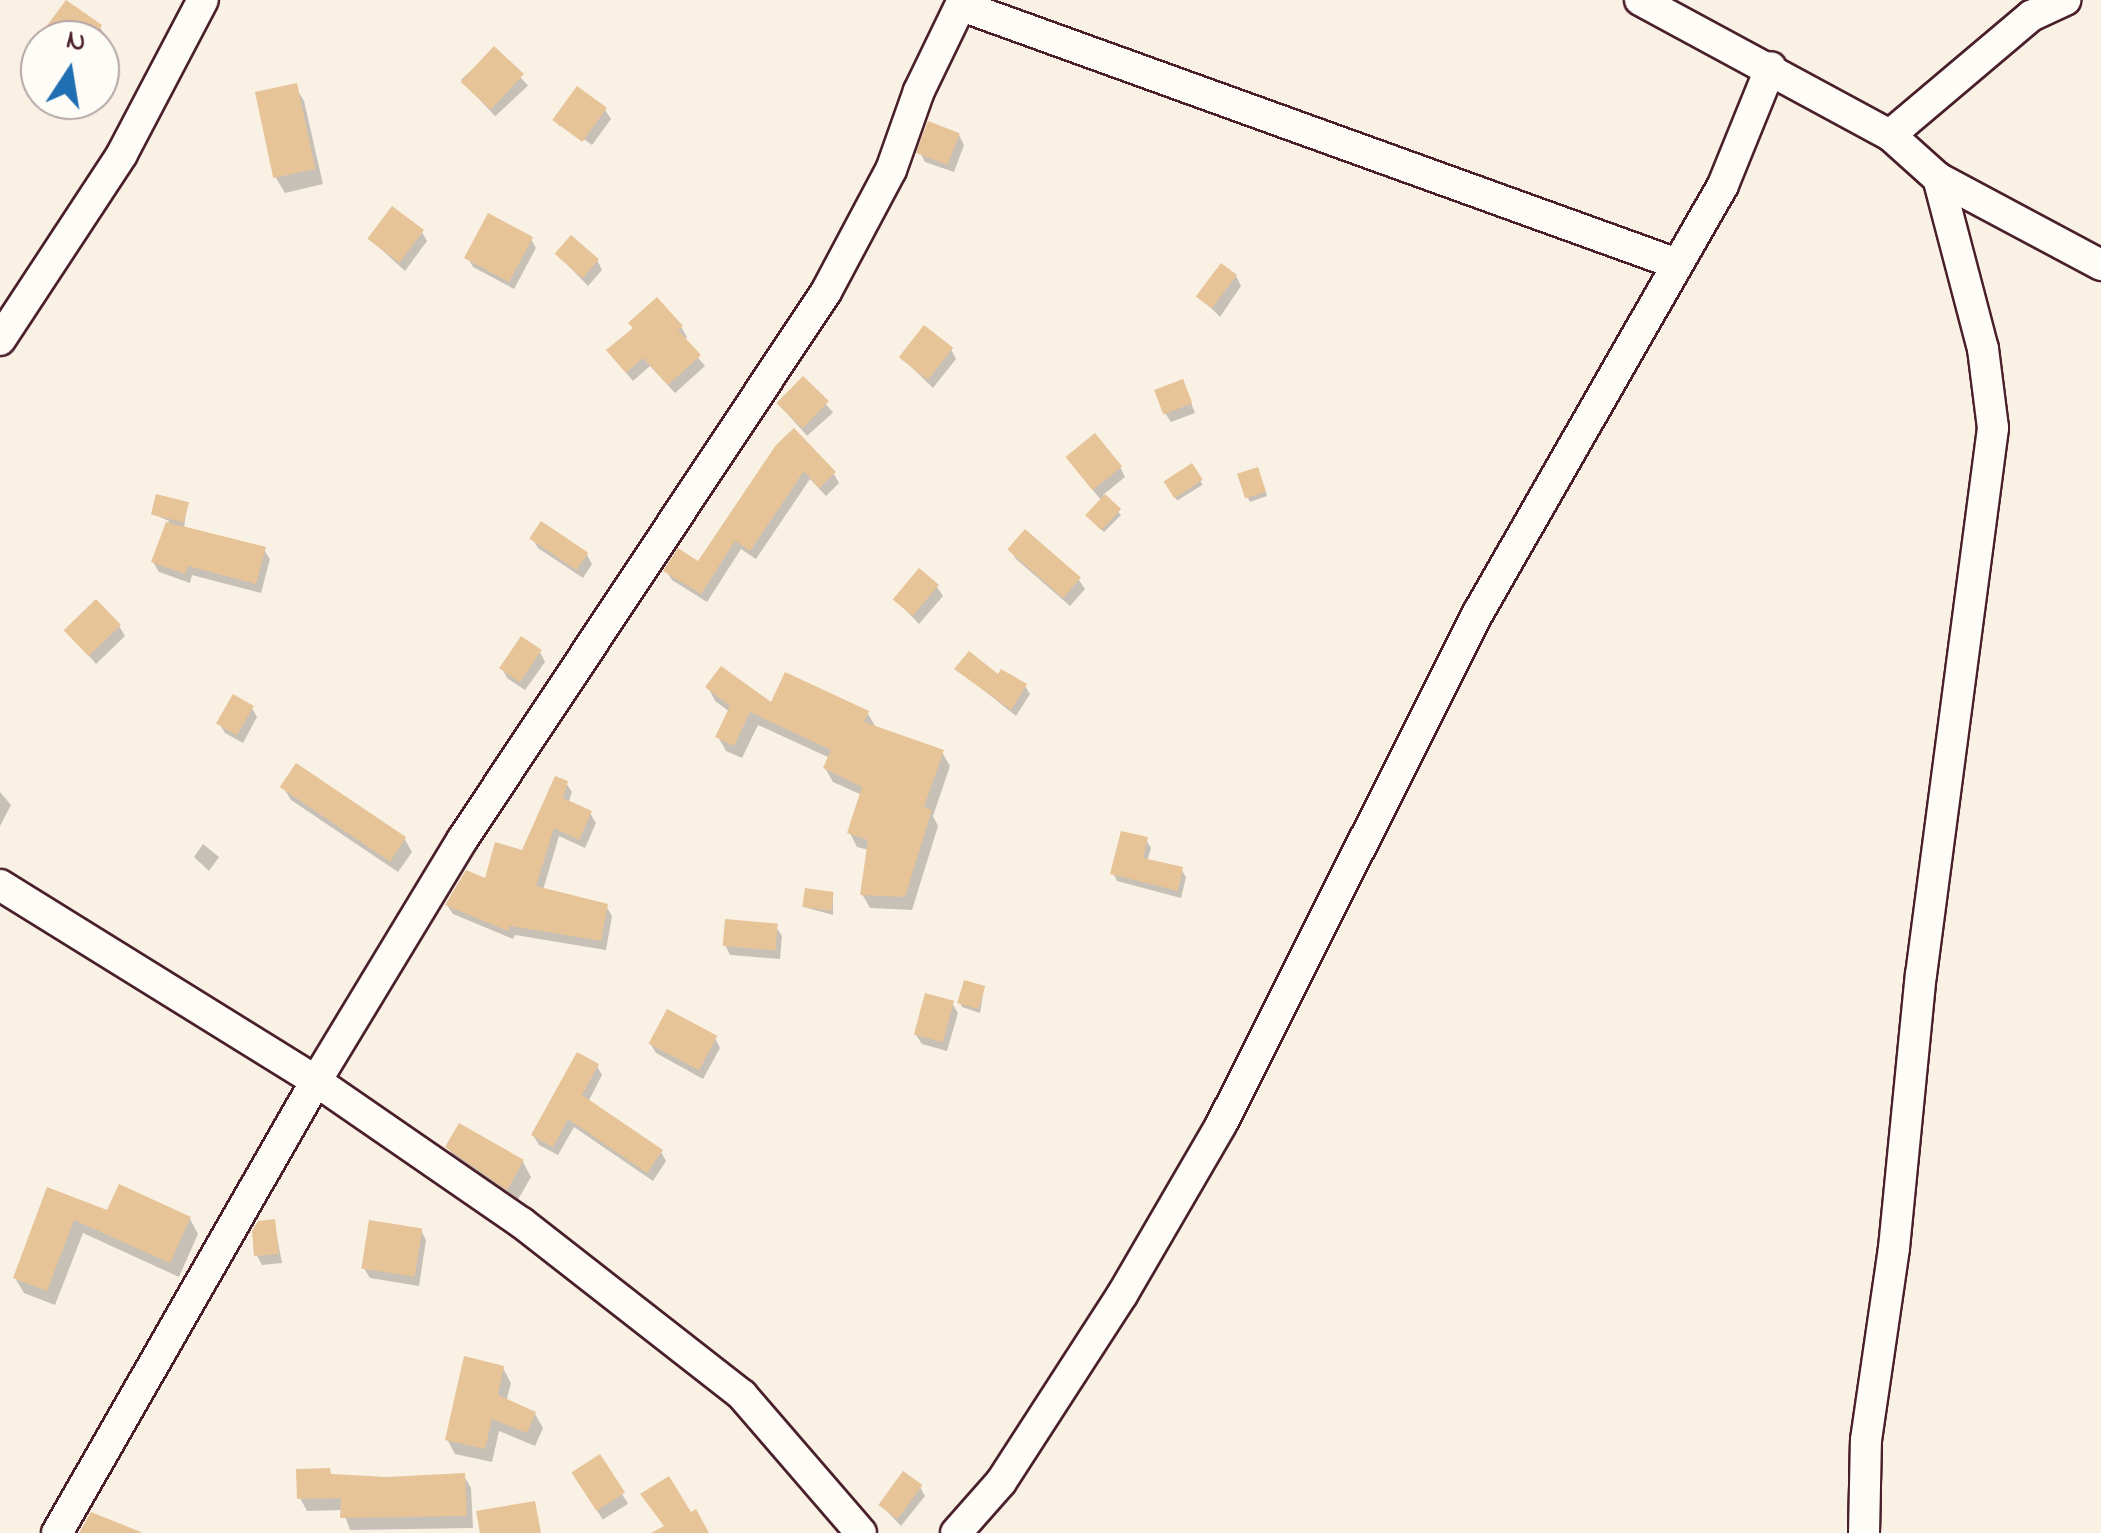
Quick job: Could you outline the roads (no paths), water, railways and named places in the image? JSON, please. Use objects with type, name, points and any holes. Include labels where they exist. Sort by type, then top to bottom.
[{"type":"street","points":[[0,340],[122,154],[204,0]]},
{"type":"street","points":[[1640,0],[1771,67],[1890,136],[1938,178],[2101,265]]},
{"type":"street","points":[[1890,136],[2031,16],[2066,0]]},
{"type":"street","points":[[58,1533],[316,1081],[462,840],[826,292],[892,170],[919,90],[962,3],[1676,264]]},
{"type":"street","points":[[956,1533],[1001,1482],[1122,1295],[1221,1126],[1478,613],[1723,185],[1771,67]]},
{"type":"street","points":[[1864,1533],[1866,1440],[1894,1248],[1921,975],[1993,428],[1984,348],[1938,178]]},
{"type":"street","points":[[0,885],[316,1081],[522,1223],[742,1395],[861,1533]]}]
